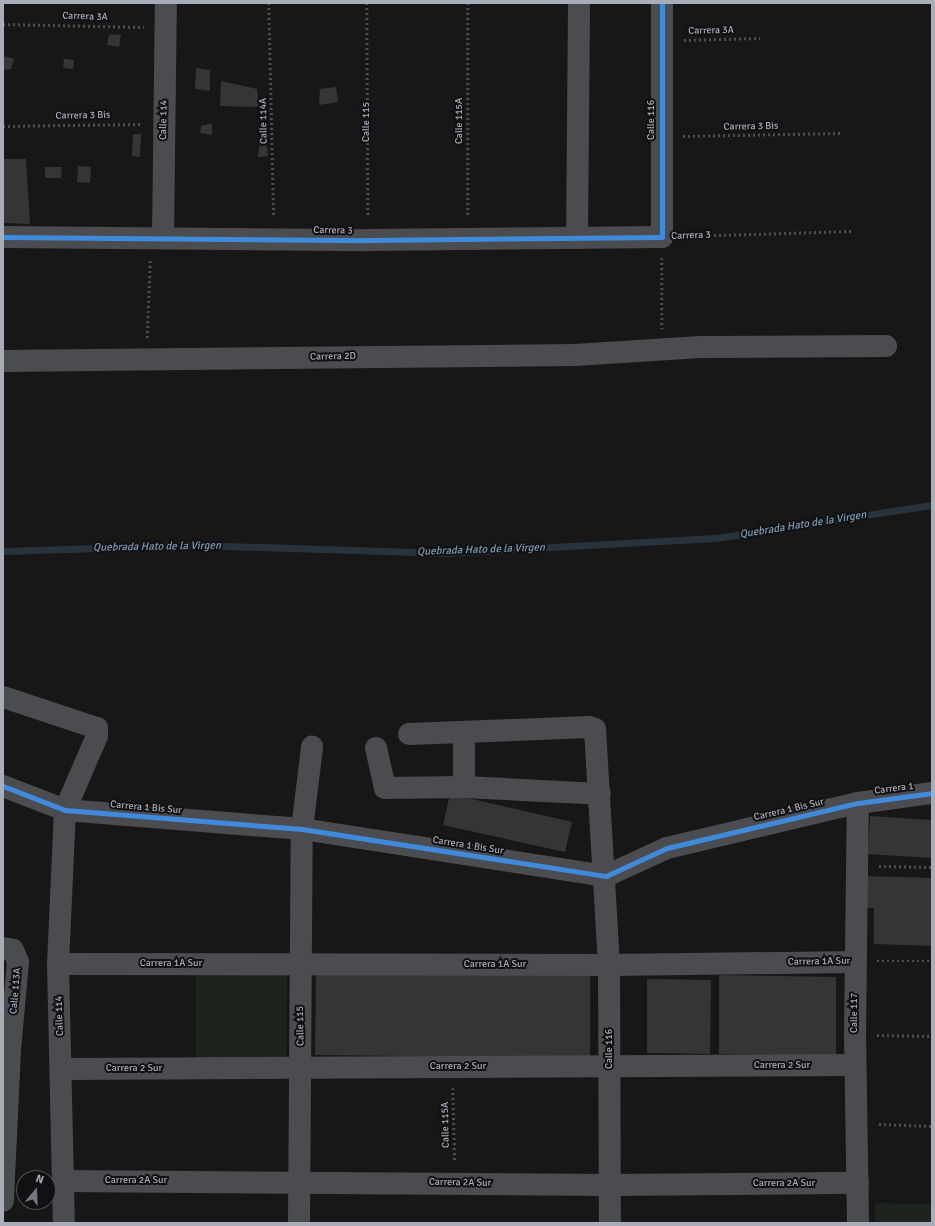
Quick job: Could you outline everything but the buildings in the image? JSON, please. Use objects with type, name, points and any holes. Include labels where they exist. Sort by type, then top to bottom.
[{"type":"street","name":"Calle 114","points":[[157,237],[164,124],[166,3]]},
{"type":"street","points":[[577,238],[578,3]]},
{"type":"street","name":"Calle 116","points":[[662,3],[662,237]]},
{"type":"street","name":"Carrera 3","points":[[3,237],[157,237],[368,240],[662,237]]},
{"type":"street","name":"Carrera 2D","points":[[3,361],[575,355],[662,350],[886,346]]},
{"type":"street","points":[[3,697],[96,728],[97,736],[65,810]]},
{"type":"street","name":"Calle 116","points":[[464,732],[589,727],[595,729],[606,876],[609,965],[610,1223]]},
{"type":"street","points":[[409,734],[464,732],[464,788]]},
{"type":"street","name":"Calle 115","points":[[299,1223],[302,1068],[300,963],[302,829],[312,747]]},
{"type":"street","points":[[376,748],[385,788],[464,788],[600,794]]},
{"type":"street","name":"Carrera 1 Bis Sur","points":[[3,786],[65,810],[302,829],[606,876],[667,848],[858,803]]},
{"type":"street","name":"Carrera 1","points":[[858,803],[932,793]]},
{"type":"street","name":"Calle 117","points":[[858,803],[855,962],[858,1223]]},
{"type":"street","name":"Calle 114","points":[[64,1223],[62,1069],[58,964],[65,810]]},
{"type":"street","name":"Calle 113A","points":[[3,1201],[10,1050],[18,962],[8,949]]},
{"type":"street","name":"Carrera 1A Sur","points":[[58,964],[300,963],[609,965],[855,962]]},
{"type":"street","name":"Carrera 2 Sur","points":[[62,1069],[855,1065]]},
{"type":"street","name":"Carrera 2A Sur","points":[[63,1181],[300,1180],[610,1185],[858,1183]]},
{"type":"path","points":[[146,359],[157,237]]},
{"type":"path","points":[[662,237],[662,350]]},
{"type":"path","points":[[857,866],[932,867]]},
{"type":"path","points":[[855,1035],[932,1036]]},
{"type":"path","points":[[856,1124],[932,1126]]},
{"type":"shaded area","points":[[196,975],[287,975],[286,1062],[196,1061]]},
{"type":"shaded area","points":[[875,1203],[932,1204],[932,1223],[875,1223]]},
{"type":"waterway","name":"Quebrada Hato de la Virgen","points":[[3,551],[195,545],[446,553],[716,538],[932,505]]},
{"type":"cycle path","points":[[3,237],[368,240],[662,237],[662,3]]},
{"type":"cycle path","points":[[3,786],[65,810],[302,829],[606,876],[667,848],[858,803],[932,793]]}]
